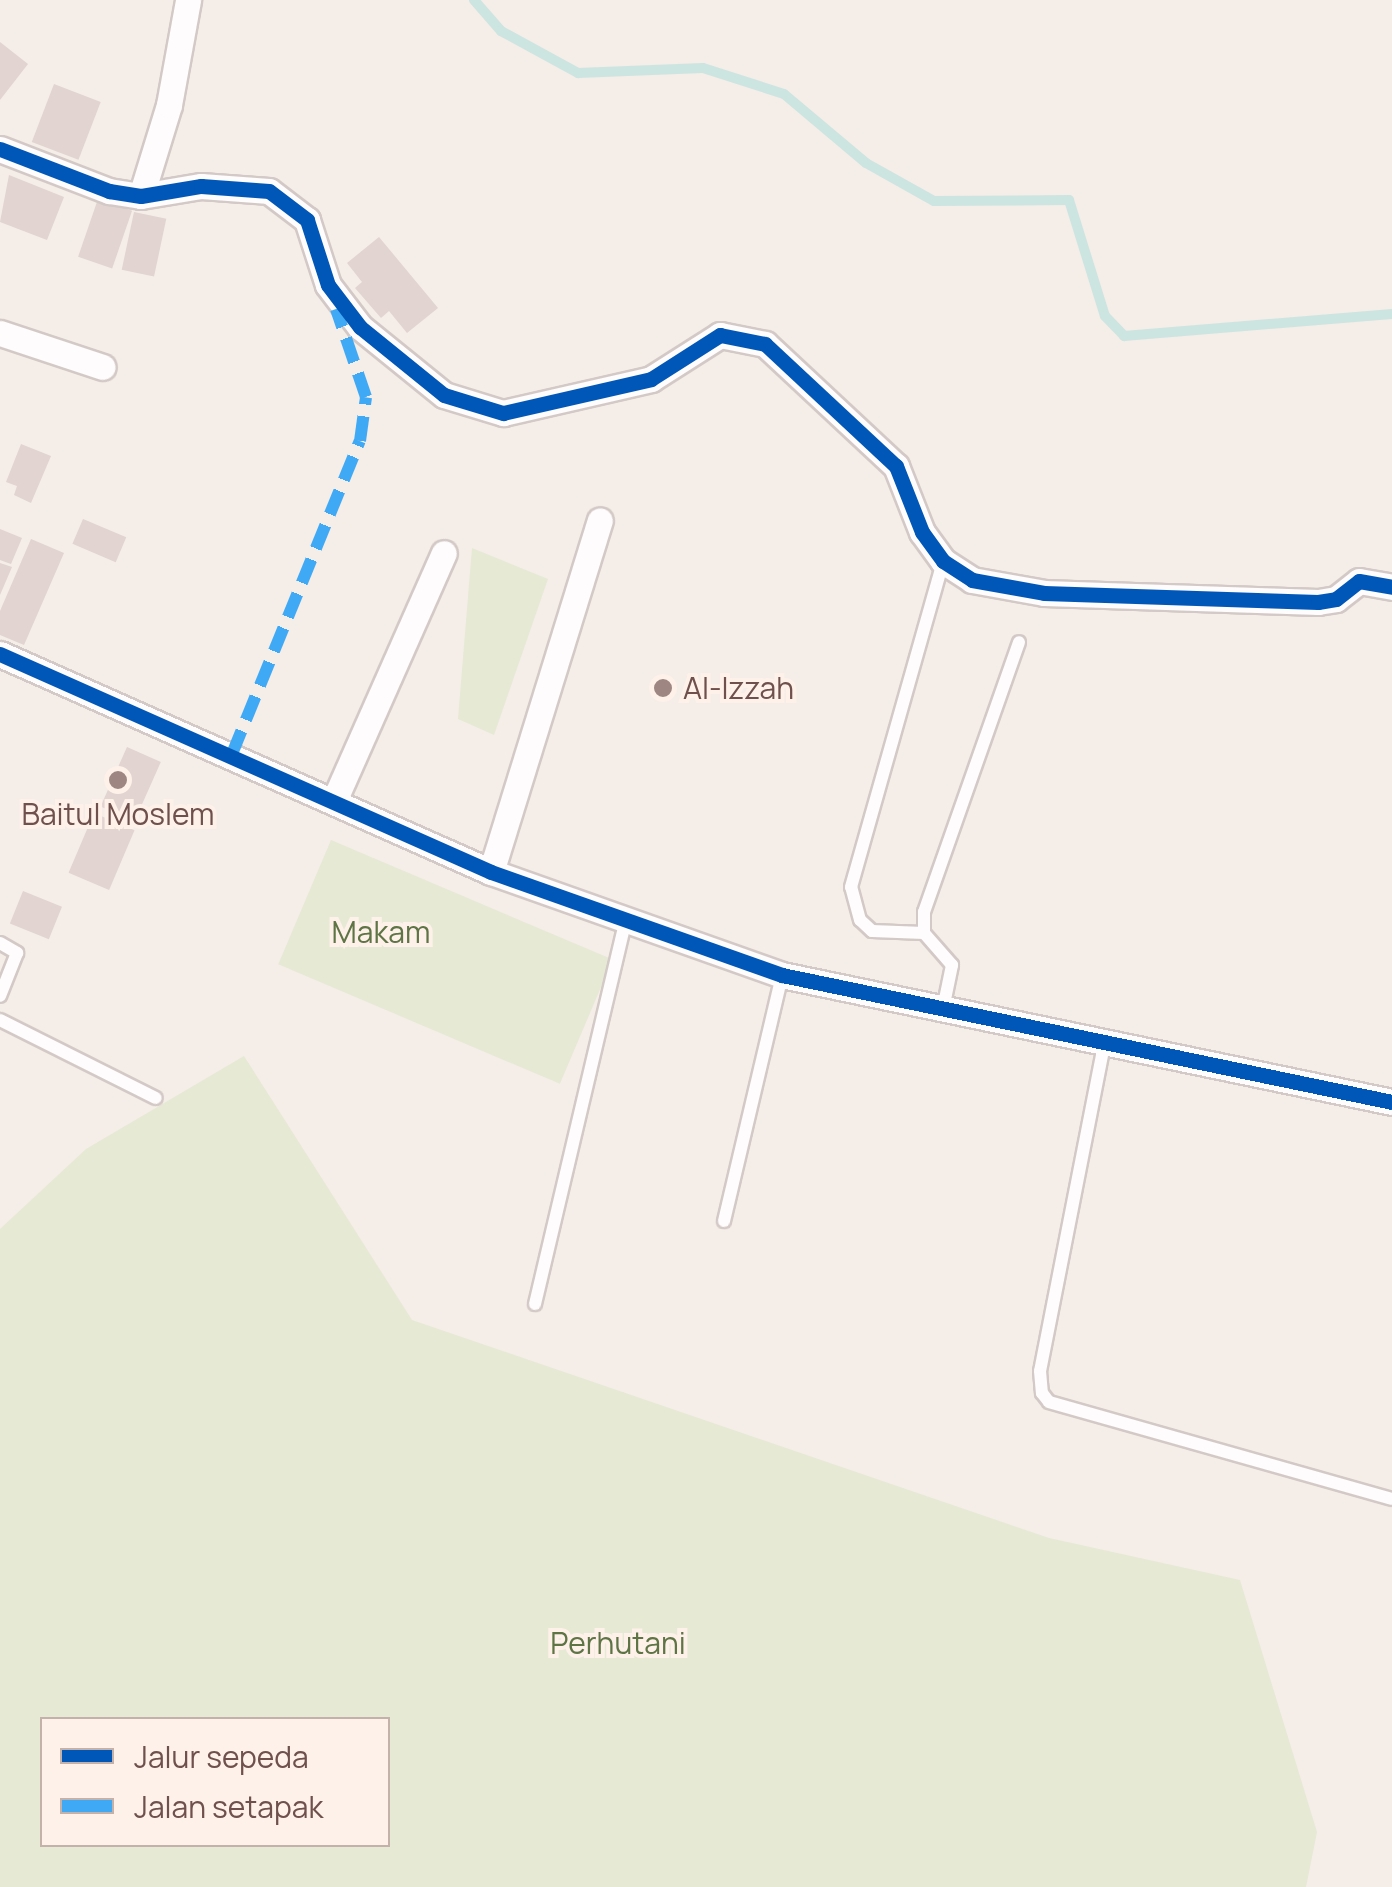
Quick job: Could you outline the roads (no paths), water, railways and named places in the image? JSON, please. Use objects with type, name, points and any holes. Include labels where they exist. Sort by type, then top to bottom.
[{"type":"street","points":[[141,196],[169,105],[188,0]]},
{"type":"street","points":[[0,149],[108,191],[141,196],[201,186],[248,186],[298,207],[328,285],[360,327],[444,395],[502,413],[651,380],[720,335],[765,344],[896,466],[922,532],[944,561],[972,580],[1044,593],[1318,602],[1359,581],[1392,587]]},
{"type":"street","points":[[0,334],[103,366]]},
{"type":"street","points":[[491,872],[600,520]]},
{"type":"street","points":[[334,801],[444,553]]},
{"type":"street","points":[[0,654],[491,872],[782,976],[942,1011],[1106,1038],[1392,1102]]},
{"type":"lane","points":[[924,933],[872,931],[860,920],[851,888],[944,561]]},
{"type":"lane","points":[[942,1011],[952,965],[924,933],[924,912],[1019,642]]},
{"type":"lane","points":[[535,1304],[626,920]]},
{"type":"lane","points":[[0,943],[16,953],[0,996]]},
{"type":"lane","points":[[724,1220],[782,976]]},
{"type":"lane","points":[[0,1020],[156,1098]]},
{"type":"lane","points":[[1106,1038],[1040,1371],[1042,1393],[1050,1402],[1392,1499]]},
{"type":"waterway","points":[[474,0],[501,31],[578,73],[703,68],[784,94],[866,163],[934,201],[1069,200],[1105,316],[1124,336],[1392,314]]},
{"type":"place","name":"Al-Izzah","points":[[663,688]]},
{"type":"place","name":"Baitul Moslem","points":[[118,780]]},
{"type":"park label","name":"Makam","points":[[381,932]]},
{"type":"park label","name":"Perhutani","points":[[618,1643]]}]
